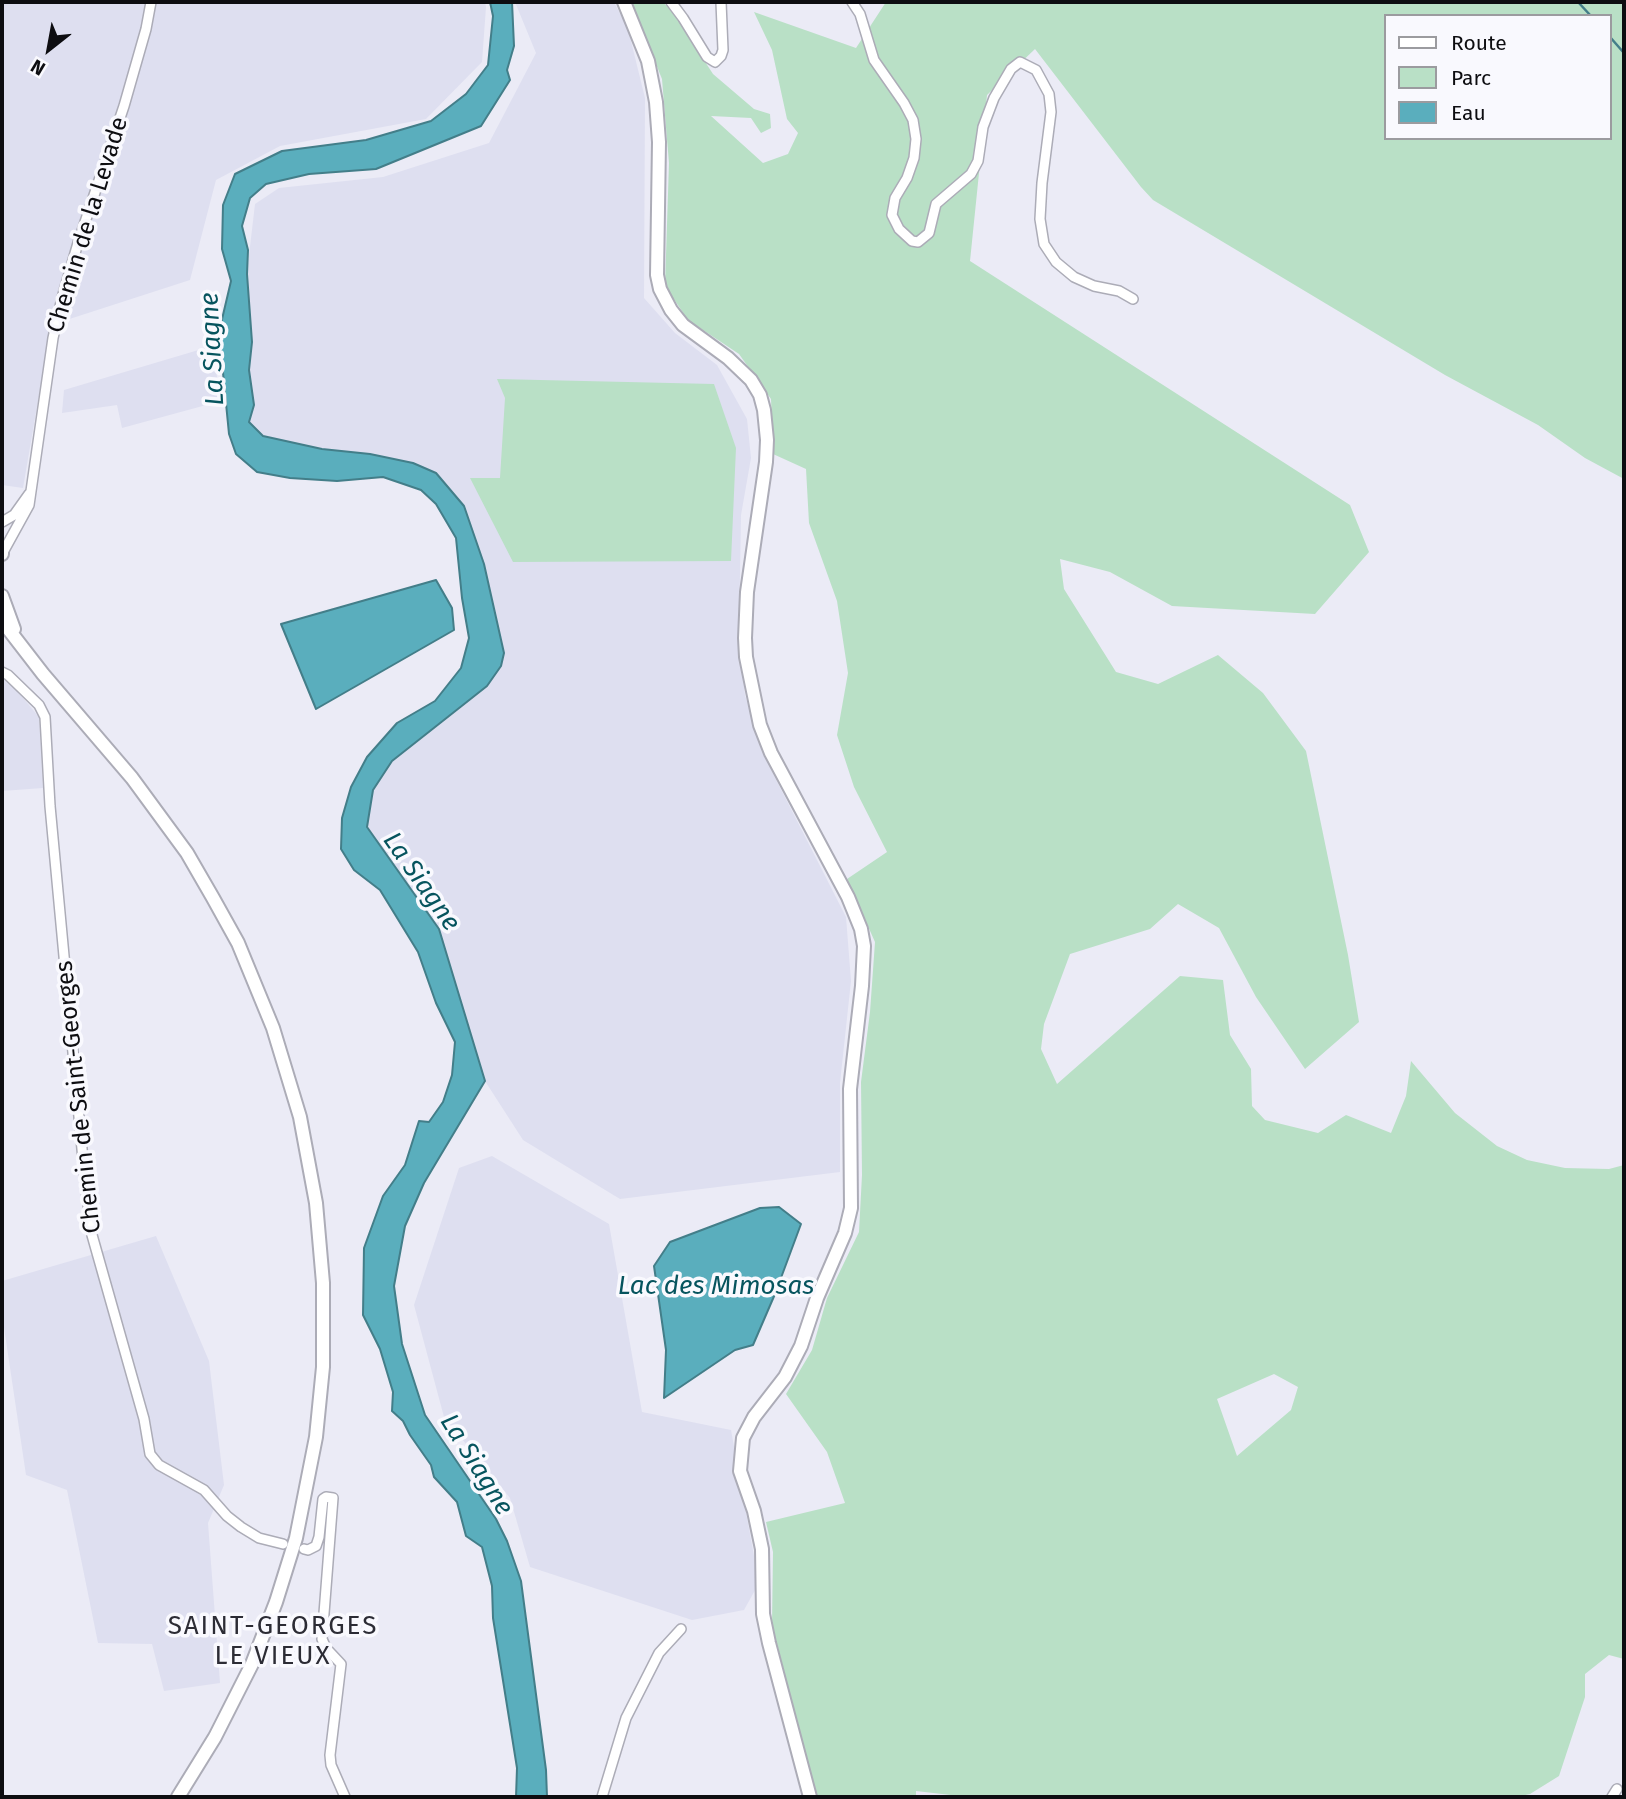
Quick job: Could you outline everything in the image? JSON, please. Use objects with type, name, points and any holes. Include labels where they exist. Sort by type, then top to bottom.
[{"type":"main road","points":[[624,2],[648,61],[656,102],[659,142],[657,275],[660,289],[671,310],[683,324],[728,358],[751,380],[760,395],[764,410],[766,462],[747,592],[745,638],[746,657],[760,725],[771,753],[848,897],[861,929],[864,946],[850,1089],[851,1208],[845,1233],[817,1298],[801,1346],[785,1377],[754,1417],[743,1438],[740,1471],[754,1511],[762,1549],[763,1614],[769,1643],[810,1797]]},
{"type":"main road","points":[[2,596],[9,620],[23,648]]},
{"type":"main road","points":[[2,621],[160,815],[187,853],[238,943],[273,1028],[288,1073],[300,1117],[316,1203],[323,1283],[323,1367],[316,1437],[296,1538],[276,1602],[252,1664],[215,1737],[178,1797]]},
{"type":"street","name":"Chemin de la Levade","points":[[2,554],[26,513],[53,338],[62,298],[124,106],[151,2]]},
{"type":"street","points":[[671,2],[707,57],[715,62],[723,50],[721,2]]},
{"type":"street","points":[[852,2],[860,14],[874,60],[913,120],[915,158],[895,198],[892,215],[898,229],[918,243],[929,233],[936,204],[971,174],[978,160],[983,127],[994,98],[1011,69],[1020,62],[1035,70],[1049,94],[1051,112],[1042,195],[1041,233],[1044,244],[1056,262],[1074,277],[1094,286],[1119,291],[1133,299]]},
{"type":"street","points":[[2,522],[14,515],[30,493]]},
{"type":"street","name":"Chemin de Saint-Georges","points":[[2,672],[39,705],[45,717],[50,806],[92,1235],[144,1419],[150,1454],[159,1465],[204,1490],[227,1516],[241,1527],[259,1538],[283,1544]]},
{"type":"street","points":[[304,1549],[316,1546],[323,1499],[333,1498],[322,1639],[341,1664],[330,1755],[331,1765],[345,1797]]},
{"type":"street","points":[[602,1797],[626,1718],[659,1653],[681,1629]]},
{"type":"shaded area","points":[[2,2],[485,2],[486,7],[482,62],[426,119],[280,146],[216,180],[190,280],[51,325],[23,488],[2,485]]},
{"type":"shaded area","points":[[515,2],[614,2],[628,29],[645,98],[644,298],[675,333],[717,365],[747,419],[751,458],[741,515],[739,631],[745,695],[762,752],[846,917],[851,981],[840,1083],[840,1172],[620,1199],[523,1140],[485,1081],[439,929],[367,827],[373,790],[392,761],[458,709],[484,564],[464,506],[436,473],[413,463],[322,449],[263,436],[231,409],[255,204],[279,188],[383,177],[489,143],[536,53]]},
{"type":"shaded area","points":[[212,346],[221,401],[122,428],[117,405],[62,413],[64,390]]},
{"type":"shaded area","points":[[2,677],[7,679],[39,717],[43,788],[2,791]]},
{"type":"shaded area","points":[[492,1156],[609,1224],[642,1412],[731,1430],[759,1583],[744,1610],[692,1620],[530,1567],[510,1498],[444,1417],[414,1305],[459,1168]]},
{"type":"shaded area","points":[[156,1236],[209,1361],[224,1485],[208,1523],[220,1683],[164,1691],[152,1644],[98,1643],[67,1490],[26,1475],[2,1314],[2,1281]]},
{"type":"green space","points":[[631,2],[663,2],[674,14],[713,74],[754,109],[770,114],[771,128],[761,133],[751,118],[711,116],[763,163],[788,154],[798,133],[787,119],[772,50],[754,12],[856,48],[886,2],[1624,2],[1624,479],[1585,458],[1538,425],[1445,375],[1153,200],[1035,49],[987,95],[970,261],[1350,505],[1369,552],[1315,614],[1172,606],[1110,572],[1060,559],[1064,589],[1116,672],[1158,684],[1218,655],[1263,693],[1306,751],[1359,1022],[1305,1069],[1256,997],[1219,928],[1178,904],[1150,929],[1070,954],[1044,1024],[1041,1049],[1057,1084],[1180,976],[1223,980],[1230,1035],[1251,1069],[1252,1106],[1265,1120],[1318,1133],[1346,1115],[1391,1133],[1406,1096],[1411,1061],[1455,1113],[1497,1146],[1527,1160],[1565,1168],[1609,1169],[1624,1165],[1624,1659],[1609,1655],[1585,1674],[1585,1697],[1559,1776],[1530,1794],[1516,1797],[968,1797],[916,1791],[916,1797],[817,1797],[772,1625],[773,1552],[766,1522],[845,1503],[827,1452],[786,1394],[812,1350],[827,1298],[859,1232],[862,1175],[861,1082],[875,942],[847,879],[887,852],[854,787],[837,735],[848,673],[837,601],[809,523],[806,469],[773,454],[771,399],[739,354],[688,320],[665,286],[669,163],[662,79]],"holes":[[[1274,1374],[1298,1387],[1291,1410],[1237,1456],[1217,1399]]]},
{"type":"green space","points":[[497,379],[714,384],[736,448],[731,561],[513,562],[470,478],[500,478],[505,398]]},
{"type":"water","points":[[490,2],[512,2],[514,46],[507,70],[510,80],[481,126],[376,169],[309,174],[266,184],[250,198],[242,226],[248,250],[252,342],[249,370],[254,405],[249,422],[263,436],[322,449],[370,454],[413,463],[436,473],[464,506],[484,564],[504,653],[501,666],[487,686],[392,761],[373,790],[367,827],[439,929],[485,1081],[424,1183],[405,1226],[394,1286],[402,1344],[425,1415],[496,1519],[521,1581],[546,1770],[547,1797],[516,1797],[517,1768],[493,1618],[492,1586],[482,1547],[466,1536],[457,1502],[434,1477],[431,1465],[403,1421],[392,1411],[393,1392],[380,1349],[363,1315],[364,1248],[383,1196],[405,1165],[419,1121],[429,1122],[443,1102],[452,1075],[455,1042],[436,1003],[418,952],[380,890],[354,870],[341,849],[342,818],[351,787],[367,757],[397,723],[435,701],[461,668],[469,638],[456,538],[436,504],[421,490],[383,477],[337,481],[290,478],[257,472],[236,454],[229,434],[219,332],[231,281],[222,249],[223,205],[235,174],[282,151],[366,140],[431,121],[466,94],[488,65],[493,16]]},
{"type":"water","points":[[436,580],[452,608],[454,630],[316,709],[281,624]]},
{"type":"water","name":"Lac des Mimosas","points":[[779,1207],[801,1224],[753,1345],[735,1350],[664,1398],[666,1350],[654,1266],[670,1242],[760,1208]]},
{"type":"waterway","points":[[1578,2],[1589,14]]},
{"type":"waterway","points":[[1612,39],[1624,53]]},
{"type":"district","name":"SAINT-GEORGES LE VIEUX","points":[[273,1642]]},
{"type":"water label","name":"La Siagne","points":[[213,349]]},
{"type":"water label","name":"La Siagne","points":[[421,882]]},
{"type":"water label","name":"La Siagne","points":[[476,1465]]}]
